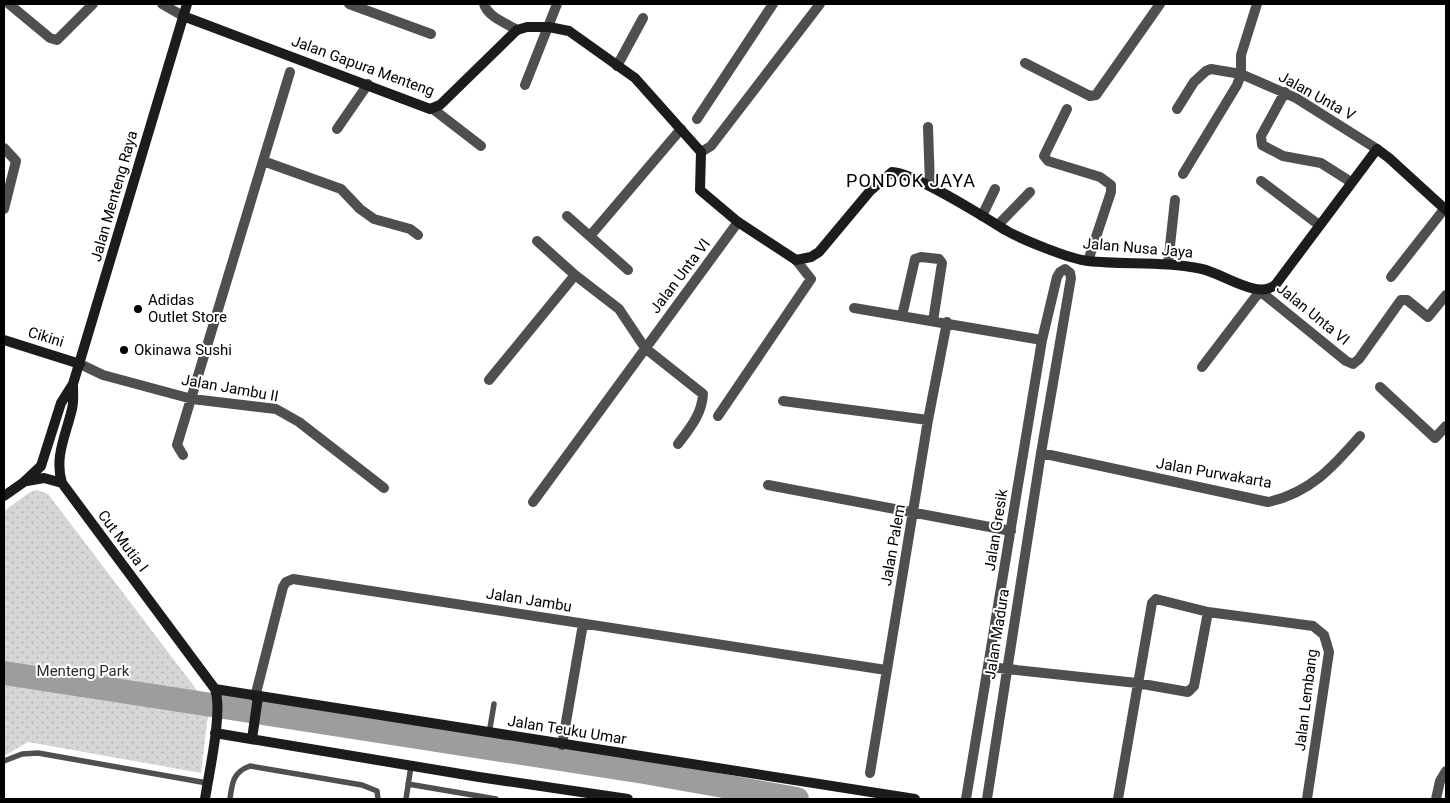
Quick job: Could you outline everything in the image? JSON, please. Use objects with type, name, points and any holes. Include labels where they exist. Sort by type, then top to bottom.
[{"type":"main road","name":"Jalan Menteng Raya","points":[[73,384],[186,4]]},
{"type":"main road","name":"Jalan Gapura Menteng","points":[[183,16],[433,109],[440,105],[517,30]]},
{"type":"main road","points":[[517,30],[527,27],[549,27],[569,31],[634,78],[701,152],[700,190],[738,222],[796,260]]},
{"type":"main road","points":[[1260,291],[1271,289],[1276,284],[1376,149],[1389,158],[1445,209]]},
{"type":"main road","name":"Jalan Nusa Jaya","points":[[796,260],[811,257],[819,252],[870,192],[892,172],[898,172],[930,186],[1008,231],[1054,250],[1088,261],[1168,264],[1203,269],[1260,291]]},
{"type":"main road","name":"Cikini","points":[[4,340],[80,364]]},
{"type":"main road","points":[[4,496],[24,482],[41,466],[61,402],[73,384]]},
{"type":"main road","name":"Cut Mutia I","points":[[73,384],[73,406],[58,460],[58,470],[62,484],[215,689],[218,700],[215,733]]},
{"type":"main road","points":[[24,482],[44,478],[62,484]]},
{"type":"main road","name":"Jalan Teuku Umar","points":[[215,689],[489,734],[915,799]]},
{"type":"main road","points":[[252,739],[257,697]]},
{"type":"main road","points":[[205,799],[215,733],[411,766],[628,799]]},
{"type":"street","points":[[9,4],[50,38],[57,40],[93,4]]},
{"type":"street","points":[[162,4],[183,16]]},
{"type":"street","points":[[349,4],[431,34]]},
{"type":"street","points":[[484,4],[486,10],[493,16],[517,30]]},
{"type":"street","points":[[525,85],[557,4]]},
{"type":"street","points":[[697,119],[773,4]]},
{"type":"street","points":[[701,152],[711,146],[820,4]]},
{"type":"street","points":[[1025,63],[1090,96],[1096,95],[1160,4]]},
{"type":"street","points":[[1183,174],[1221,114],[1241,74],[1241,56],[1257,4]]},
{"type":"street","points":[[618,66],[643,18]]},
{"type":"street","name":"Jalan Unta V","points":[[1177,109],[1194,82],[1206,71],[1212,70],[1241,74],[1284,92],[1332,119],[1376,149]]},
{"type":"street","points":[[183,455],[177,445],[290,72]]},
{"type":"street","points":[[337,129],[368,84]]},
{"type":"street","points":[[1284,92],[1261,136],[1262,144],[1283,156],[1321,163],[1351,182]]},
{"type":"street","points":[[433,109],[481,146]]},
{"type":"street","points":[[1068,109],[1044,156],[1048,161],[1100,177],[1111,185],[1111,192],[1088,261]]},
{"type":"street","points":[[928,128],[930,186]]},
{"type":"street","points":[[590,236],[681,129]]},
{"type":"street","points":[[4,148],[16,161],[4,209]]},
{"type":"street","points":[[263,161],[341,189],[360,209],[374,219],[410,229],[418,235]]},
{"type":"street","points":[[1261,181],[1319,225]]},
{"type":"street","points":[[982,216],[995,189]]},
{"type":"street","points":[[998,225],[1030,192]]},
{"type":"street","points":[[1168,264],[1175,200]]},
{"type":"street","points":[[1391,277],[1445,209]]},
{"type":"street","points":[[567,216],[628,270]]},
{"type":"street","name":"Jalan Unta VI","points":[[532,502],[738,222]]},
{"type":"street","points":[[537,241],[575,275],[619,309],[645,348],[703,394],[703,404],[697,417],[678,444]]},
{"type":"street","points":[[902,316],[915,258],[921,256],[939,260],[942,263],[933,321]]},
{"type":"street","points":[[718,416],[810,279],[796,260]]},
{"type":"street","name":"Jalan Gresik","points":[[966,799],[1042,340],[1057,277],[1065,269]]},
{"type":"street","name":"Jalan Madura","points":[[987,799],[1041,453],[1071,278],[1070,273],[1065,269]]},
{"type":"street","points":[[489,380],[575,275]]},
{"type":"street","points":[[1202,366],[1260,291]]},
{"type":"street","name":"Jalan Unta VI","points":[[1260,291],[1352,364],[1359,359],[1404,298],[1428,317],[1446,295]]},
{"type":"street","points":[[854,308],[947,322],[1042,340]]},
{"type":"street","name":"Jalan Palem","points":[[870,773],[928,420],[947,322]]},
{"type":"street","name":"Jalan Jambu II","points":[[80,364],[103,375],[192,398],[276,408],[298,422],[384,488]]},
{"type":"street","points":[[1380,387],[1435,438],[1446,426]]},
{"type":"street","points":[[783,401],[928,420]]},
{"type":"street","name":"Jalan Purwakarta","points":[[1041,453],[1268,502],[1290,497],[1309,486],[1337,462],[1360,436]]},
{"type":"street","points":[[768,485],[1012,530]]},
{"type":"street","name":"Jalan Jambu","points":[[257,697],[284,587],[290,579],[886,670]]},
{"type":"street","name":"Jalan Lembang","points":[[1118,799],[1137,683],[1153,602],[1159,600],[1208,612],[1313,626],[1324,635],[1329,652],[1307,799]]},
{"type":"street","points":[[989,667],[1137,683],[1180,692],[1192,690],[1208,612]]},
{"type":"street","points":[[562,745],[584,624]]},
{"type":"street","points":[[1436,799],[1440,781],[1446,771]]},
{"type":"lane","points":[[489,734],[494,704]]},
{"type":"lane","points":[[4,762],[22,754],[38,753],[208,783]]},
{"type":"lane","points":[[230,799],[235,776],[240,769],[250,766],[362,785],[377,791],[378,799]]},
{"type":"lane","points":[[406,799],[411,766]]},
{"type":"lane","points":[[408,784],[496,799]]},
{"type":"green space","name":"Menteng Park","points":[[37,490],[48,494],[209,706],[201,773],[28,742],[4,756],[4,511],[30,492]]},
{"type":"waterway","points":[[4,673],[644,772],[797,799]]},
{"type":"place","name":"Adidas Outlet Store","points":[[138,309]]},
{"type":"place","name":"Okinawa Sushi","points":[[124,350]]},
{"type":"district","name":"PONDOK JAYA","points":[[911,181]]}]
